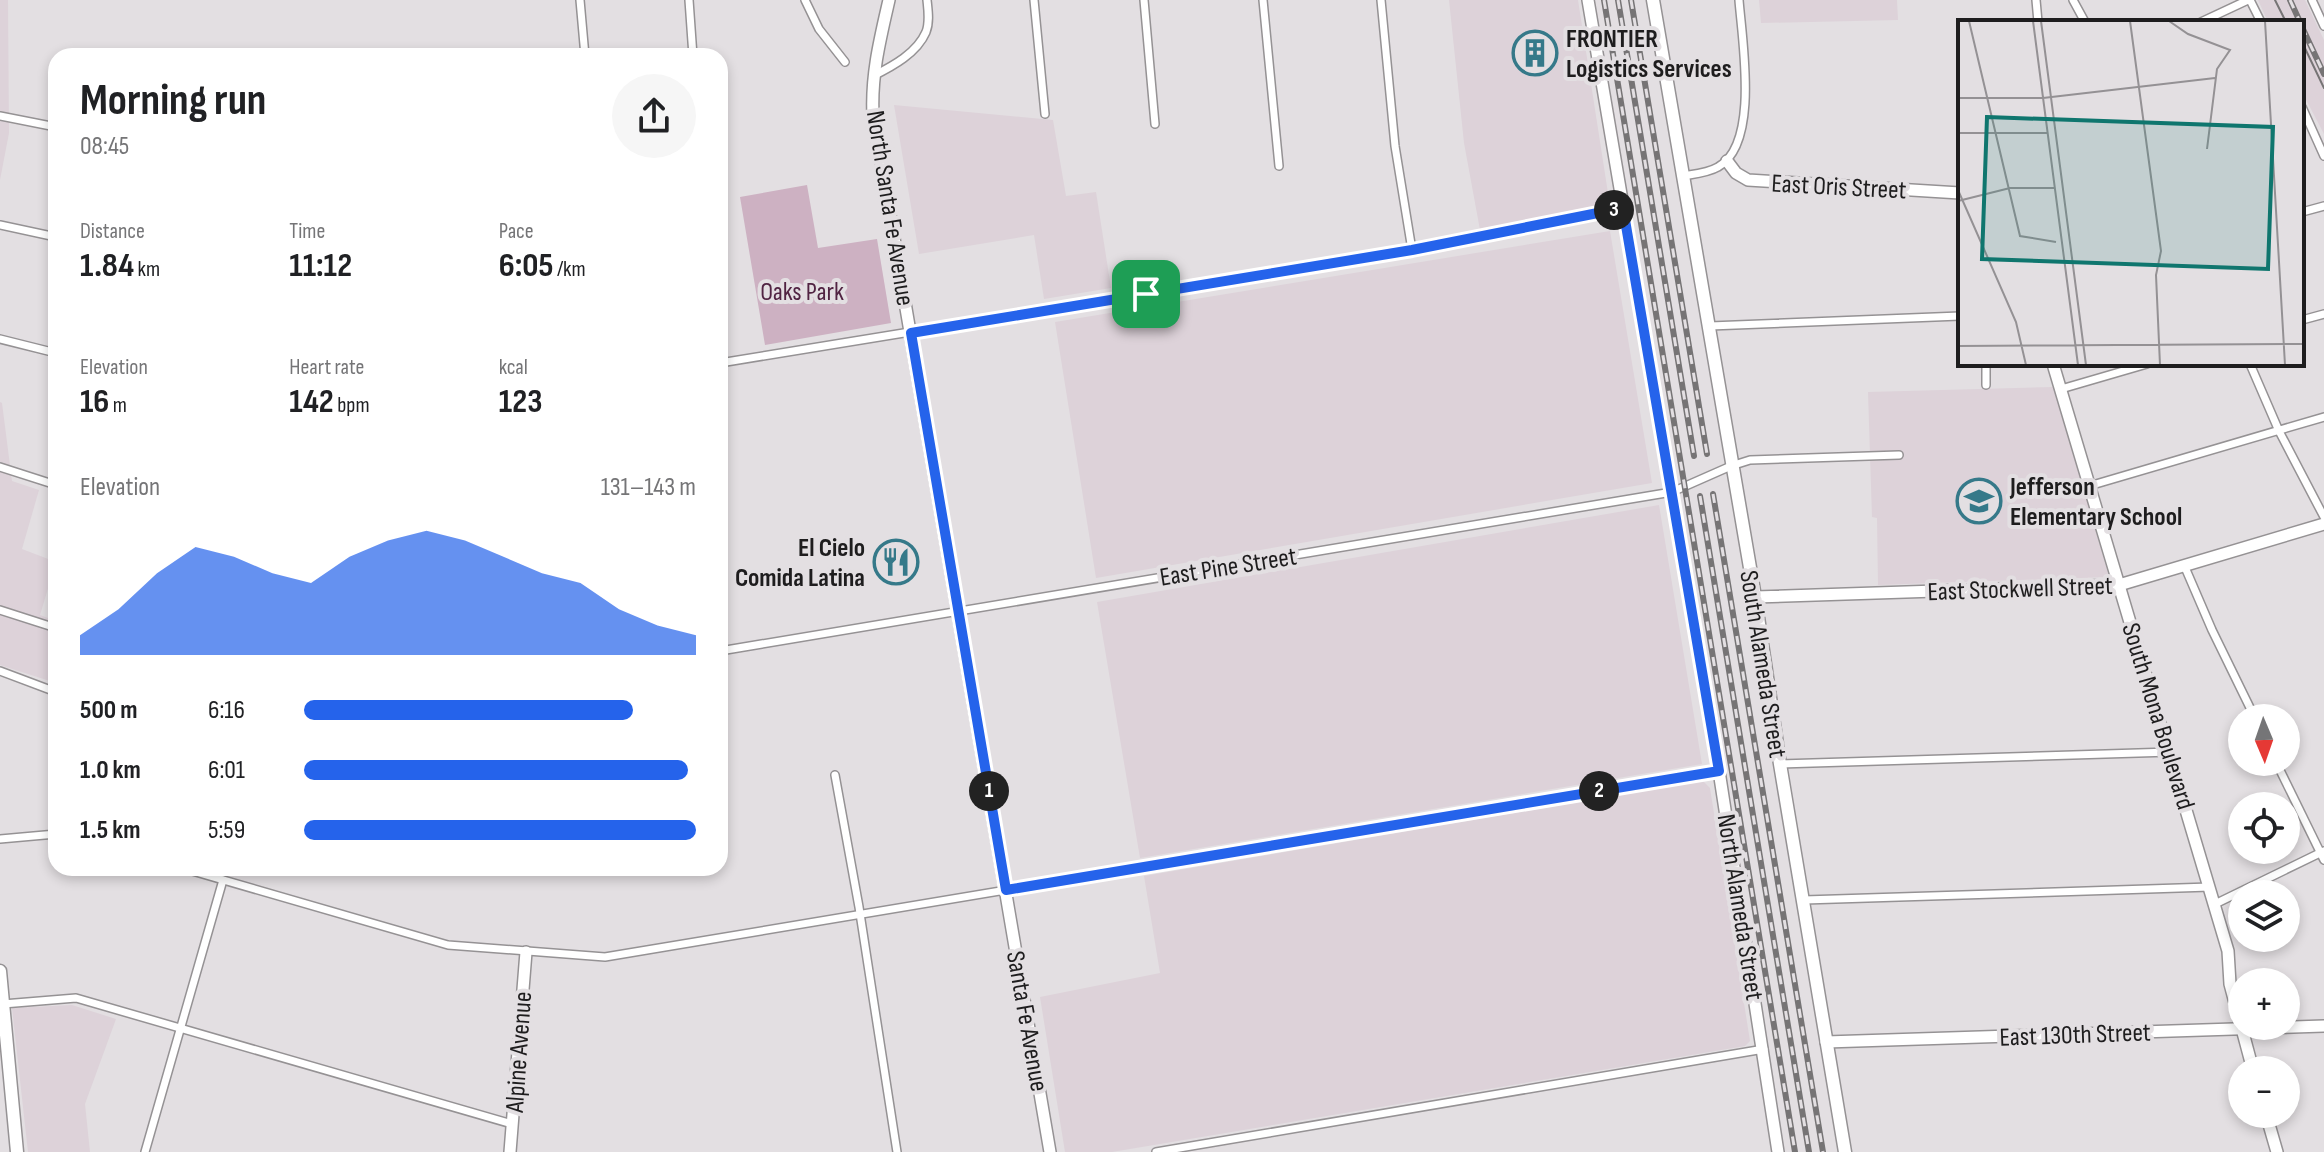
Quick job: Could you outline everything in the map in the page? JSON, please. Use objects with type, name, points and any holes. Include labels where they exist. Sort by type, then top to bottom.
[{"type":"main road","points":[[1653,0],[1682,176]]},
{"type":"main road","name":"South Alameda Street","points":[[1682,176],[1710,326],[1845,1152]]},
{"type":"main road","points":[[0,971],[17,1152]]},
{"type":"street","points":[[580,0],[584,48]]},
{"type":"street","points":[[689,0],[692,48]]},
{"type":"street","points":[[805,0],[819,29],[845,62]]},
{"type":"street","name":"North Santa Fe Avenue","points":[[889,0],[875,58],[873,115],[1006,890]]},
{"type":"street","points":[[873,76],[897,64],[918,44],[929,18],[927,0]]},
{"type":"street","points":[[1034,0],[1045,114]]},
{"type":"street","points":[[1144,0],[1155,124]]},
{"type":"street","points":[[1263,0],[1279,166]]},
{"type":"street","points":[[1381,0],[1395,146],[1412,250]]},
{"type":"street","name":"North Alameda Street","points":[[1588,0],[1719,771],[1778,1152]]},
{"type":"street","points":[[1682,176],[1717,168],[1727,161],[1742,126],[1746,105],[1739,0]]},
{"type":"street","points":[[2036,0],[2038,20]]},
{"type":"street","points":[[2073,0],[2084,20]]},
{"type":"street","points":[[2205,20],[2249,0],[2260,20]]},
{"type":"street","points":[[2312,0],[2324,26]]},
{"type":"street","points":[[2304,111],[2324,156]]},
{"type":"street","points":[[0,116],[48,125]]},
{"type":"street","name":"East Oris Street","points":[[1727,161],[1736,173],[1748,180],[1958,193]]},
{"type":"street","points":[[2304,211],[2324,206]]},
{"type":"street","points":[[728,362],[1412,250],[1623,208]]},
{"type":"street","points":[[0,225],[48,235]]},
{"type":"street","points":[[2304,319],[2324,314]]},
{"type":"street","points":[[1710,326],[1958,316]]},
{"type":"street","points":[[0,339],[48,351]]},
{"type":"street","points":[[1986,366],[1986,385]]},
{"type":"street","name":"South Mona Boulevard","points":[[2054,366],[2171,752],[2228,951],[2229,968]]},
{"type":"street","points":[[2061,389],[2140,366]]},
{"type":"street","points":[[2251,366],[2279,431],[2324,517]]},
{"type":"street","points":[[2089,486],[2324,417]]},
{"type":"street","name":"East Pine Street","points":[[728,650],[1672,492],[1750,460],[1899,455]]},
{"type":"street","points":[[0,467],[48,482]]},
{"type":"street","name":"East Stockwell Street","points":[[1755,597],[2119,585],[2324,524]]},
{"type":"street","points":[[2184,565],[2248,704]]},
{"type":"street","points":[[0,610],[48,625]]},
{"type":"street","points":[[0,671],[48,689]]},
{"type":"street","points":[[1780,764],[2171,752]]},
{"type":"street","points":[[218,876],[448,945],[605,957],[1719,771]]},
{"type":"street","points":[[835,775],[897,1152]]},
{"type":"street","points":[[2215,904],[2323,854],[2283,776]]},
{"type":"street","points":[[0,839],[48,835]]},
{"type":"street","points":[[145,1152],[223,880]]},
{"type":"street","points":[[1804,900],[2210,887]]},
{"type":"street","name":"Santa Fe Avenue","points":[[1006,890],[1050,1152]]},
{"type":"street","name":"Alpine Avenue","points":[[510,1152],[526,952]]},
{"type":"street","points":[[3,1004],[76,998],[512,1124]]},
{"type":"street","name":"East 130th Street","points":[[2300,1027],[2324,1026]]},
{"type":"street","name":"East 130th Street","points":[[1826,1042],[2228,1029]]},
{"type":"street","points":[[1156,1152],[1764,1049]]},
{"type":"street","points":[[2270,1128],[2277,1152]]},
{"type":"shaded area","points":[[0,0],[8,0],[9,133],[0,180]]},
{"type":"shaded area","points":[[1449,0],[1578,0],[1610,206],[1480,230],[1464,143]]},
{"type":"shaded area","points":[[1759,0],[1897,0],[1898,20],[1761,23]]},
{"type":"shaded area","points":[[2258,0],[2305,0],[2324,40],[2324,134],[2304,96],[2304,20],[2267,20]]},
{"type":"shaded area","points":[[894,105],[1053,120],[1066,196],[1096,192],[1111,288],[1044,299],[1034,235],[919,254]]},
{"type":"shaded area","points":[[1610,231],[1652,483],[1096,578],[1055,322]]},
{"type":"shaded area","name":"Jefferson Elementary School","points":[[2054,387],[2109,577],[1878,585],[1877,518],[1872,517],[1868,392]]},
{"type":"shaded area","points":[[0,402],[12,481],[39,490],[22,549],[48,559],[48,588],[40,615],[48,618],[48,680],[0,665]]},
{"type":"shaded area","points":[[1659,505],[1702,764],[1140,858],[1097,602]]},
{"type":"shaded area","points":[[1703,781],[1710,788],[1750,1041],[1745,1046],[1112,1152],[1065,1152],[1040,997],[1160,973],[1144,876]]},
{"type":"shaded area","points":[[72,1005],[116,1019],[85,1104],[90,1152],[28,1152],[12,1008]]},
{"type":"green space","name":"Oaks Park","points":[[807,185],[818,248],[877,239],[891,323],[765,345],[740,197]]},
{"type":"tram line","points":[[2275,0],[2285,20]]},
{"type":"tram line","points":[[2304,46],[2324,88]]},
{"type":"railway","points":[[1604,0],[1795,1152]]},
{"type":"railway","points":[[1618,0],[1694,456]]},
{"type":"railway","points":[[1631,0],[1707,454]]},
{"type":"railway","points":[[2290,0],[2299,20]]},
{"type":"railway","points":[[2304,31],[2324,74]]},
{"type":"railway","points":[[1713,494],[1823,1152]]},
{"type":"railway","points":[[1700,496],[1809,1152]]},
{"type":"place","name":"FRONTIER Logistics Services","points":[[1535,53]]},
{"type":"place","name":"Jefferson Elementary School","points":[[1979,501]]},
{"type":"place","name":"El Cielo Comida Latina","points":[[896,562]]},
{"type":"route","points":[[1623,208],[1719,771],[1006,890],[911,333],[1146,294],[1412,250],[1623,208]]}]
